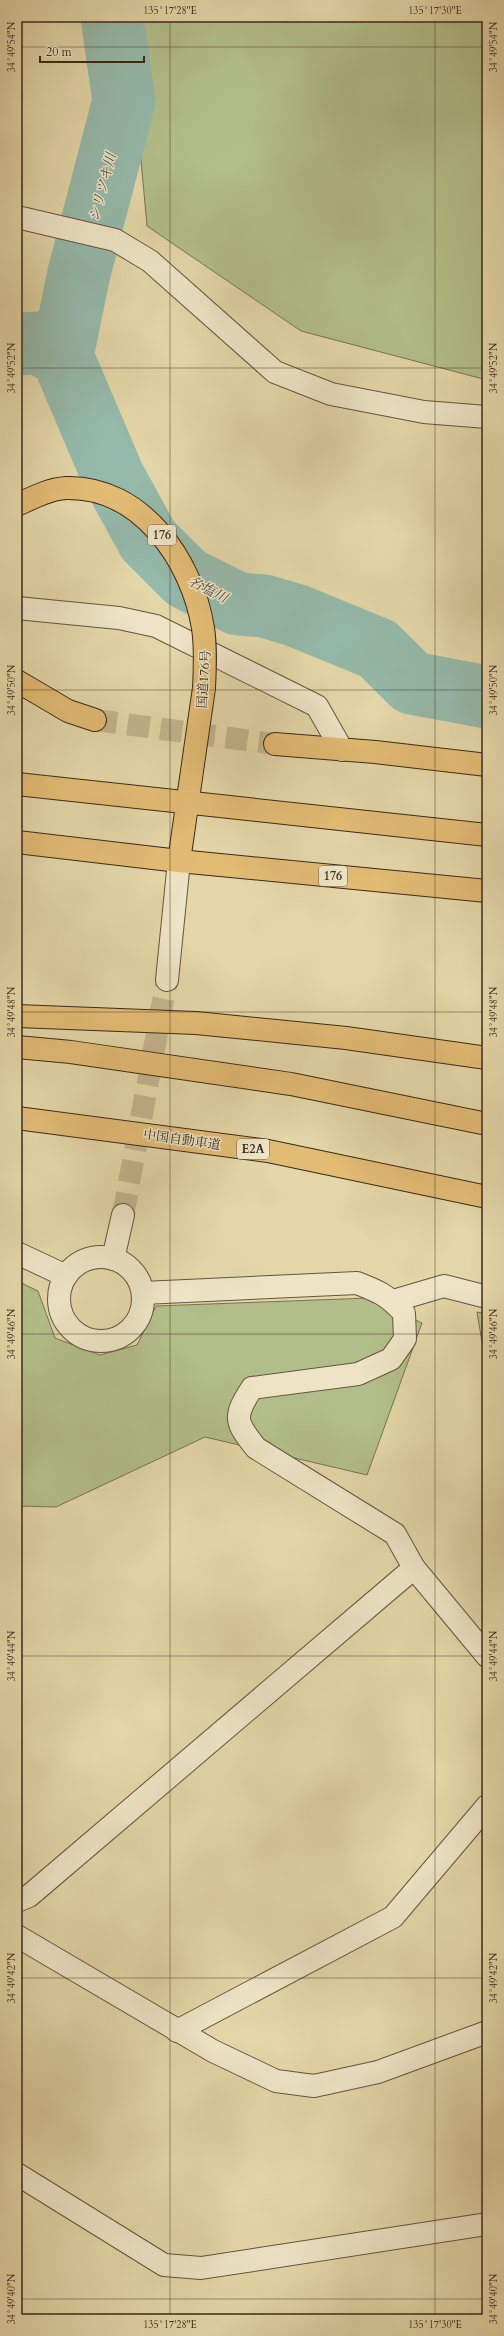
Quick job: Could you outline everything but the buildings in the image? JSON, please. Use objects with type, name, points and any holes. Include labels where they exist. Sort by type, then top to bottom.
[{"type":"highway","name":"国道176号","points":[[17,505],[46,492],[64,488],[84,489],[124,503],[143,516],[156,529],[178,558],[198,608],[206,654],[204,688],[179,861]]},
{"type":"highway","points":[[17,681],[68,711],[95,720]]},
{"type":"highway","points":[[275,744],[487,765]]},
{"type":"highway","points":[[17,784],[487,835]]},
{"type":"highway","name":"176","points":[[17,842],[179,861],[487,891]]},
{"type":"highway","points":[[17,1016],[196,1023],[346,1038],[487,1058]]},
{"type":"highway","points":[[17,1047],[71,1052],[291,1084],[487,1124]]},
{"type":"highway","name":"中国自動車道","points":[[17,1118],[268,1151],[487,1197]]},
{"type":"street","points":[[17,217],[115,240],[150,261],[275,372],[331,394],[424,412],[487,417]]},
{"type":"street","points":[[17,608],[119,618],[156,626],[317,706],[342,750]]},
{"type":"street","points":[[167,980],[179,861]]},
{"type":"street","points":[[114,1259],[124,1215]]},
{"type":"street","points":[[17,1253],[66,1276]]},
{"type":"street","points":[[106,1257],[114,1259],[131,1269],[139,1280],[143,1293],[142,1307],[137,1320],[128,1330],[116,1338],[103,1340],[89,1339],[77,1333],[67,1323],[60,1310],[59,1297],[62,1283],[66,1276],[80,1262],[92,1258],[106,1257]]},
{"type":"street","points":[[143,1293],[357,1283],[385,1294],[393,1301],[404,1313],[405,1339],[392,1358],[358,1374],[252,1388],[239,1407],[239,1427],[256,1448],[395,1534],[414,1568],[487,1656]]},
{"type":"street","points":[[393,1301],[444,1286],[487,1297]]},
{"type":"street","points":[[17,1901],[29,1896],[414,1568]]},
{"type":"street","points":[[178,2030],[393,1917],[487,1806]]},
{"type":"street","points":[[17,1936],[213,2051],[276,2082],[314,2086],[378,2072],[487,2032]]},
{"type":"street","points":[[17,2174],[164,2265],[201,2268],[487,2224]]},
{"type":"green space","points":[[128,17],[487,17],[487,380],[301,331],[147,226]]},
{"type":"green space","points":[[17,1281],[38,1291],[55,1338],[100,1355],[137,1345],[156,1306],[370,1298],[422,1323],[367,1475],[205,1437],[56,1507],[17,1506]]},
{"type":"green space","points":[[477,1312],[487,1314],[487,1372]]},
{"type":"waterway","name":"シリツキ川","points":[[62,356],[79,273],[124,101],[112,17]]},
{"type":"waterway","name":"名塩川","points":[[17,344],[39,343],[62,356],[113,476],[148,540],[186,578],[238,604],[264,606],[295,615],[378,649],[412,683],[487,697]]},
{"type":"tunnel","points":[[95,720],[275,744]]},
{"type":"tunnel","points":[[123,1215],[167,980]]}]
